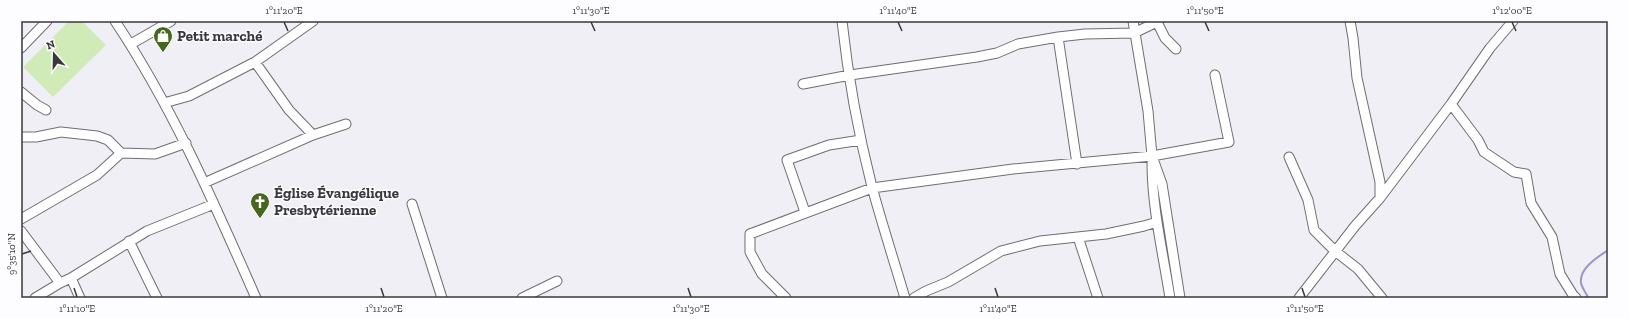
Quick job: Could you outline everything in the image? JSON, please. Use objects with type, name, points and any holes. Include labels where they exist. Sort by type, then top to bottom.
[{"type":"street","points":[[21,48],[47,21]]},
{"type":"street","points":[[115,21],[131,44],[186,143],[256,298]]},
{"type":"street","points":[[131,44],[171,21]]},
{"type":"street","points":[[164,103],[189,96],[255,62],[313,21]]},
{"type":"street","points":[[842,21],[861,140],[872,188],[905,298]]},
{"type":"street","points":[[1133,21],[1148,111],[1152,156],[1152,183],[1170,298]]},
{"type":"street","points":[[1350,21],[1354,38],[1357,78],[1376,170],[1380,182],[1380,198]]},
{"type":"street","points":[[1299,298],[1335,251],[1380,198],[1451,104],[1490,48],[1513,21]]},
{"type":"street","points":[[803,84],[850,75],[977,57],[997,53],[1018,44],[1058,37],[1134,32],[1158,22],[1165,38],[1176,49]]},
{"type":"street","points":[[1058,37],[1077,164]]},
{"type":"street","points":[[255,62],[289,110],[313,135]]},
{"type":"street","points":[[786,298],[762,274],[750,252],[750,234],[872,188],[1013,169],[1152,156],[1229,142],[1215,75]]},
{"type":"street","points":[[21,92],[37,105],[46,110]]},
{"type":"street","points":[[1451,104],[1478,140],[1484,152],[1514,172],[1526,174],[1531,203],[1552,237],[1560,274],[1573,296],[1576,298]]},
{"type":"street","points":[[204,183],[313,135],[346,124]]},
{"type":"street","points":[[21,138],[61,132],[97,136],[108,140],[121,153],[155,154],[186,143]]},
{"type":"street","points":[[805,212],[787,160],[829,146],[861,140]]},
{"type":"street","points":[[21,219],[97,175],[121,153]]},
{"type":"street","points":[[1152,156],[1162,184],[1180,298]]},
{"type":"street","points":[[1289,157],[1308,200],[1314,230],[1335,251],[1358,269],[1382,298]]},
{"type":"street","points":[[35,298],[71,278],[147,231],[214,204]]},
{"type":"street","points":[[412,204],[442,298]]},
{"type":"street","points":[[914,298],[926,291],[948,282],[1001,251],[1040,241],[1106,234],[1157,222]]},
{"type":"street","points":[[21,231],[60,283]]},
{"type":"street","points":[[1078,237],[1098,298]]},
{"type":"street","points":[[129,241],[157,298]]},
{"type":"street","points":[[71,278],[80,298]]},
{"type":"street","points":[[522,298],[558,281]]},
{"type":"street","points":[[1373,287],[1375,298]]},
{"type":"green space","points":[[69,21],[82,21],[106,45],[53,97],[23,67]]},
{"type":"waterway","points":[[1585,298],[1588,297],[1581,283],[1583,272],[1599,256],[1608,250]]},
{"type":"place","name":"Petit marché","points":[[163,53]]},
{"type":"place","name":"Église Évangélique Presbytérienne","points":[[260,219]]}]
